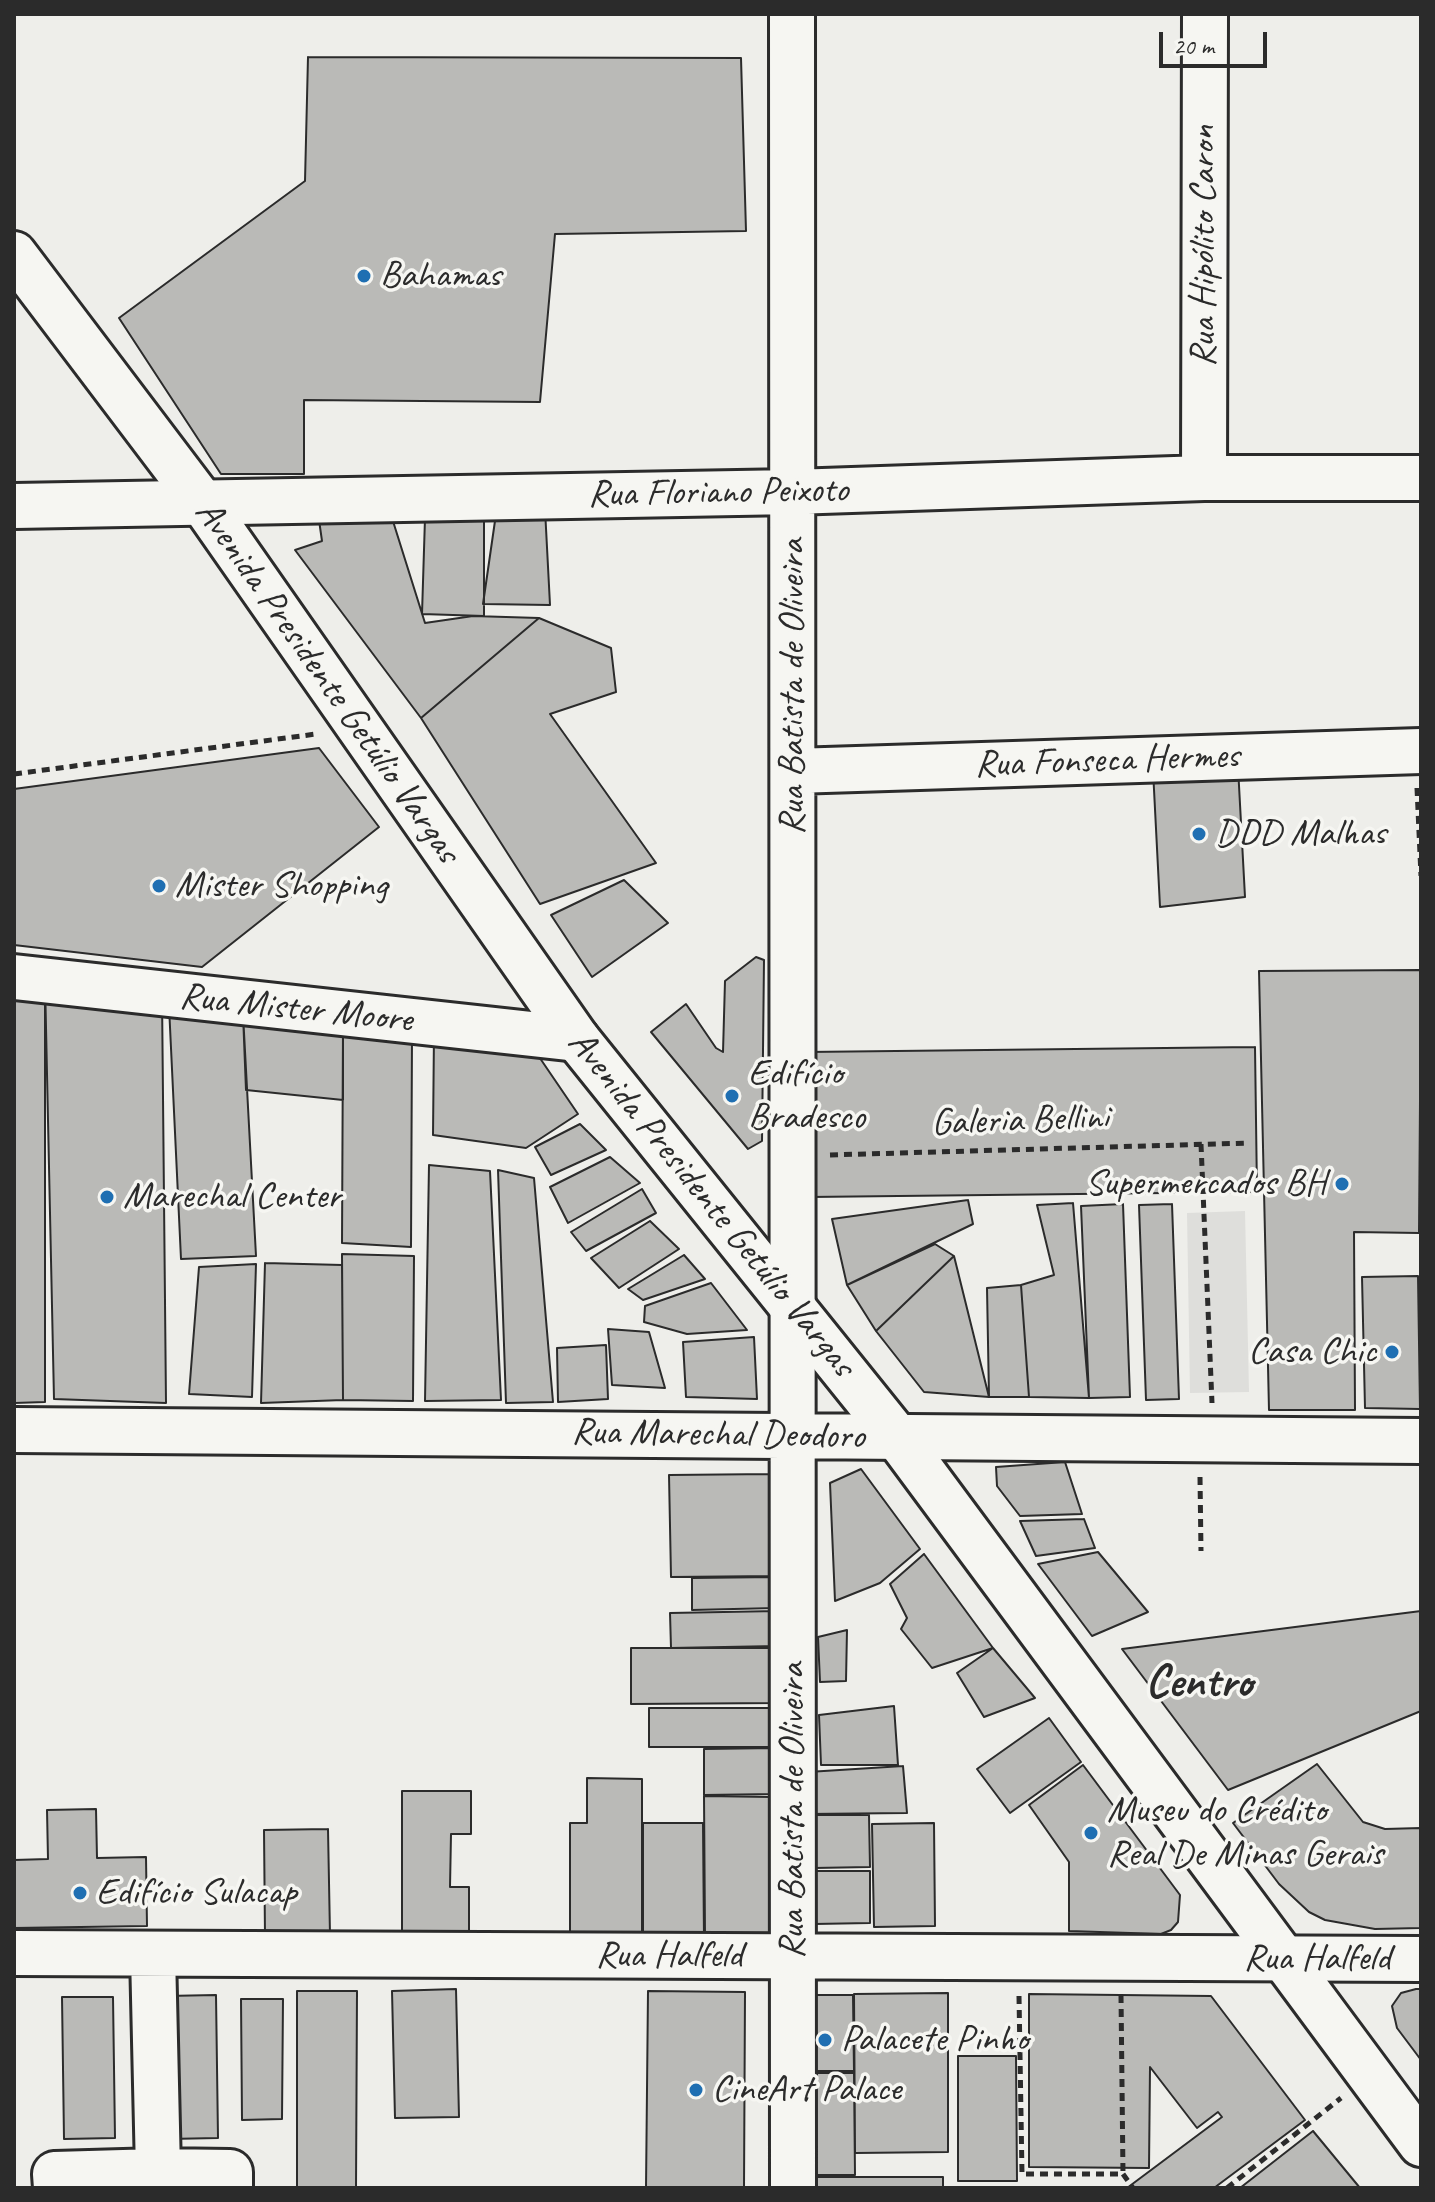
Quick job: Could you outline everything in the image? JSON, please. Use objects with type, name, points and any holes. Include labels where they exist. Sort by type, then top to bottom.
[{"type":"street","name":"Rua Batista de Oliveira","points":[[792,14],[793,2188]]},
{"type":"street","name":"Rua Hipólito Caron","points":[[1204,478],[1205,14]]},
{"type":"street","name":"Avenida Presidente Getúlio Vargas","points":[[14,254],[204,505],[577,1039],[897,1437],[1421,2144]]},
{"type":"street","name":"Rua Floriano Peixoto","points":[[14,506],[204,505],[793,492],[1204,478],[1421,478]]},
{"type":"street","name":"Rua Fonseca Hermes","points":[[794,771],[1418,751]]},
{"type":"street","name":"Rua Mister Moore","points":[[14,977],[577,1039]]},
{"type":"street","name":"Rua Marechal Deodoro","points":[[14,1430],[1421,1441]]},
{"type":"street","name":"Rua Halfeld","points":[[14,1953],[1421,1959]]},
{"type":"street","points":[[153,1954],[158,2171]]},
{"type":"street","points":[[56,2181],[158,2171],[230,2180]]},
{"type":"path","points":[[14,774],[361,728]]},
{"type":"path","points":[[1418,751],[1421,876]]},
{"type":"path","name":"Galeria Bellini","points":[[793,1156],[1249,1143]]},
{"type":"path","points":[[1201,1144],[1206,1440],[1201,1551]]},
{"type":"path","points":[[1018,1958],[1022,2174],[1123,2174]]},
{"type":"path","points":[[1120,1958],[1123,2174],[1133,2188]]},
{"type":"path","points":[[1227,2188],[1370,2075]]},
{"type":"shaded area","points":[[1245,1211],[1249,1392],[1190,1393],[1187,1213]]},
{"type":"building","name":"Bahamas","points":[[308,57],[741,58],[746,231],[555,234],[540,402],[304,400],[304,474],[221,474],[119,318],[305,181]]},
{"type":"building","points":[[545,509],[550,605],[483,604],[496,514]]},
{"type":"building","points":[[484,515],[484,616],[422,614],[425,518]]},
{"type":"building","points":[[392,518],[425,623],[473,616],[539,618],[421,718],[295,550],[322,541],[319,520]]},
{"type":"building","points":[[539,618],[611,648],[616,692],[550,714],[656,863],[540,904],[421,718]]},
{"type":"building","name":"Mister Shopping","points":[[319,748],[379,827],[202,967],[14,945],[14,789]]},
{"type":"building","name":"DDD Malhas","points":[[1238,767],[1245,897],[1160,907],[1153,770]]},
{"type":"building","points":[[624,880],[668,923],[592,977],[551,915]]},
{"type":"building","name":"Edifício Bradesco","points":[[756,957],[764,960],[762,1141],[748,1149],[651,1032],[686,1004],[716,1048],[723,1052],[725,981]]},
{"type":"building","name":"Supermercados BH","points":[[1421,970],[1419,1233],[1354,1232],[1355,1410],[1269,1410],[1259,971]]},
{"type":"building","name":"Marechal Center","points":[[45,981],[162,995],[166,1403],[54,1399]]},
{"type":"building","points":[[14,987],[45,989],[45,1402],[14,1403]]},
{"type":"building","points":[[169,1006],[243,1014],[256,1256],[181,1259]]},
{"type":"building","points":[[243,1014],[343,1028],[343,1100],[246,1090]]},
{"type":"building","points":[[343,1028],[412,1036],[411,1247],[342,1243]]},
{"type":"building","points":[[434,1033],[531,1045],[578,1114],[526,1148],[433,1135]]},
{"type":"building","points":[[1255,1047],[1257,1192],[809,1197],[806,1052]]},
{"type":"building","points":[[580,1124],[606,1150],[551,1175],[535,1147]]},
{"type":"building","points":[[610,1157],[640,1183],[568,1223],[550,1187]]},
{"type":"building","points":[[429,1165],[490,1171],[501,1400],[425,1401]]},
{"type":"building","points":[[498,1170],[534,1178],[553,1402],[506,1403]]},
{"type":"building","points":[[642,1189],[656,1213],[586,1251],[571,1232]]},
{"type":"building","points":[[968,1200],[973,1224],[847,1285],[832,1219]]},
{"type":"building","points":[[1073,1203],[1089,1398],[1029,1397],[1021,1285],[1054,1275],[1037,1205]]},
{"type":"building","points":[[1123,1204],[1130,1397],[1089,1398],[1081,1206]]},
{"type":"building","points":[[1172,1204],[1179,1399],[1146,1400],[1139,1205]]},
{"type":"building","points":[[650,1221],[679,1249],[619,1288],[591,1258]]},
{"type":"building","points":[[935,1244],[954,1256],[876,1331],[847,1285]]},
{"type":"building","points":[[342,1254],[414,1256],[413,1401],[343,1400]]},
{"type":"building","points":[[684,1255],[705,1279],[643,1300],[628,1289]]},
{"type":"building","points":[[954,1256],[989,1397],[924,1392],[876,1331]]},
{"type":"building","points":[[265,1263],[342,1265],[343,1400],[261,1403]]},
{"type":"building","points":[[256,1264],[252,1397],[189,1394],[199,1267]]},
{"type":"building","name":"Casa Chic","points":[[1418,1276],[1420,1409],[1365,1408],[1362,1277]]},
{"type":"building","points":[[711,1283],[747,1330],[687,1334],[644,1322],[645,1306]]},
{"type":"building","points":[[1021,1285],[1029,1397],[989,1397],[987,1288]]},
{"type":"building","points":[[608,1329],[649,1332],[665,1388],[612,1385]]},
{"type":"building","points":[[754,1337],[757,1399],[686,1397],[683,1342]]},
{"type":"building","points":[[606,1345],[608,1399],[558,1402],[557,1348]]},
{"type":"building","points":[[1065,1462],[1082,1514],[1020,1516],[997,1486],[996,1467]]},
{"type":"building","points":[[861,1469],[920,1549],[880,1583],[835,1601],[830,1483]]},
{"type":"building","points":[[773,1474],[775,1576],[671,1577],[669,1475]]},
{"type":"building","points":[[1084,1519],[1095,1548],[1036,1556],[1020,1521]]},
{"type":"building","points":[[1098,1552],[1148,1612],[1092,1636],[1038,1564]]},
{"type":"building","points":[[924,1554],[993,1648],[932,1668],[901,1629],[907,1618],[890,1584]]},
{"type":"building","points":[[776,1577],[776,1608],[692,1610],[692,1578]]},
{"type":"building","points":[[777,1611],[778,1646],[671,1648],[670,1613]]},
{"type":"building","points":[[1421,1611],[1421,1711],[1228,1790],[1122,1649]]},
{"type":"building","points":[[847,1630],[846,1681],[820,1682],[818,1637]]},
{"type":"building","points":[[631,1648],[780,1648],[780,1703],[631,1704]]},
{"type":"building","points":[[993,1648],[1035,1698],[984,1717],[957,1673]]},
{"type":"building","points":[[894,1706],[898,1765],[821,1765],[819,1715]]},
{"type":"building","points":[[649,1708],[775,1708],[775,1747],[649,1747]]},
{"type":"building","points":[[1049,1718],[1081,1762],[1010,1813],[977,1769]]},
{"type":"building","points":[[776,1748],[776,1794],[704,1795],[704,1749]]},
{"type":"building","points":[[1317,1764],[1363,1822],[1385,1829],[1421,1828],[1421,1928],[1375,1929],[1325,1920],[1309,1912],[1279,1884],[1233,1823]]},
{"type":"building","name":"Museu do Crédito Real De Minas Gerais","points":[[1083,1765],[1180,1895],[1178,1922],[1171,1930],[1161,1934],[1069,1931],[1069,1862],[1029,1805]]},
{"type":"building","points":[[903,1766],[907,1813],[807,1814],[808,1772]]},
{"type":"building","points":[[587,1778],[642,1779],[642,1939],[570,1939],[570,1823],[587,1823]]},
{"type":"building","points":[[402,1791],[471,1791],[471,1834],[451,1834],[450,1887],[469,1887],[469,1935],[402,1935]]},
{"type":"building","points":[[704,1796],[772,1797],[772,1938],[705,1938]]},
{"type":"building","name":"Edifício Sulacap","points":[[96,1809],[97,1858],[146,1857],[147,1926],[14,1928],[14,1860],[48,1859],[47,1810]]},
{"type":"building","points":[[813,1815],[869,1815],[870,1867],[814,1868]]},
{"type":"building","points":[[643,1823],[703,1823],[704,1939],[643,1939]]},
{"type":"building","points":[[934,1823],[935,1926],[874,1927],[872,1824]]},
{"type":"building","points":[[328,1829],[330,1935],[265,1936],[264,1830]]},
{"type":"building","points":[[814,1871],[870,1871],[870,1923],[814,1924]]},
{"type":"building","points":[[456,1989],[459,2117],[395,2118],[392,1991]]},
{"type":"building","points":[[1421,1989],[1421,2060],[1397,2028],[1392,2006],[1401,1993]]},
{"type":"building","points":[[297,1991],[357,1991],[356,2188],[297,2188]]},
{"type":"building","name":"CineArt Palace","points":[[648,1991],[745,1992],[744,2188],[646,2188]]},
{"type":"building","points":[[948,1993],[948,2152],[855,2153],[854,1994]]},
{"type":"building","points":[[1029,1994],[1211,1996],[1305,2120],[1214,2188],[1127,2188],[1222,2117],[1218,2112],[1197,2128],[1150,2067],[1149,2168],[1029,2167]]},
{"type":"building","points":[[216,1995],[218,2138],[168,2139],[166,1996]]},
{"type":"building","name":"Palacete Pinho","points":[[806,1995],[853,1995],[854,2071],[796,2071]]},
{"type":"building","points":[[62,1997],[113,1997],[115,2138],[64,2139]]},
{"type":"building","points":[[241,1999],[283,1999],[282,2119],[242,2120]]},
{"type":"building","points":[[958,2056],[1016,2056],[1017,2181],[958,2181]]},
{"type":"building","points":[[796,2073],[854,2073],[855,2175],[797,2175]]},
{"type":"building","points":[[1313,2131],[1360,2188],[1240,2188]]},
{"type":"building","points":[[795,2177],[943,2177],[943,2188],[795,2188]]},
{"type":"place","name":"Bahamas","points":[[364,276]]},
{"type":"place","name":"DDD Malhas","points":[[1199,834]]},
{"type":"place","name":"Mister Shopping","points":[[159,886]]},
{"type":"place","name":"Edifício Bradesco","points":[[732,1096]]},
{"type":"place","name":"Supermercados BH","points":[[1342,1184]]},
{"type":"place","name":"Marechal Center","points":[[107,1197]]},
{"type":"place","name":"Casa Chic","points":[[1392,1352]]},
{"type":"place","name":"Museu do Crédito Real De Minas Gerais","points":[[1091,1833]]},
{"type":"place","name":"Edifício Sulacap","points":[[80,1893]]},
{"type":"place","name":"Palacete Pinho","points":[[825,2040]]},
{"type":"place","name":"CineArt Palace","points":[[696,2090]]},
{"type":"district","name":"Centro","points":[[1199,1684]]}]
